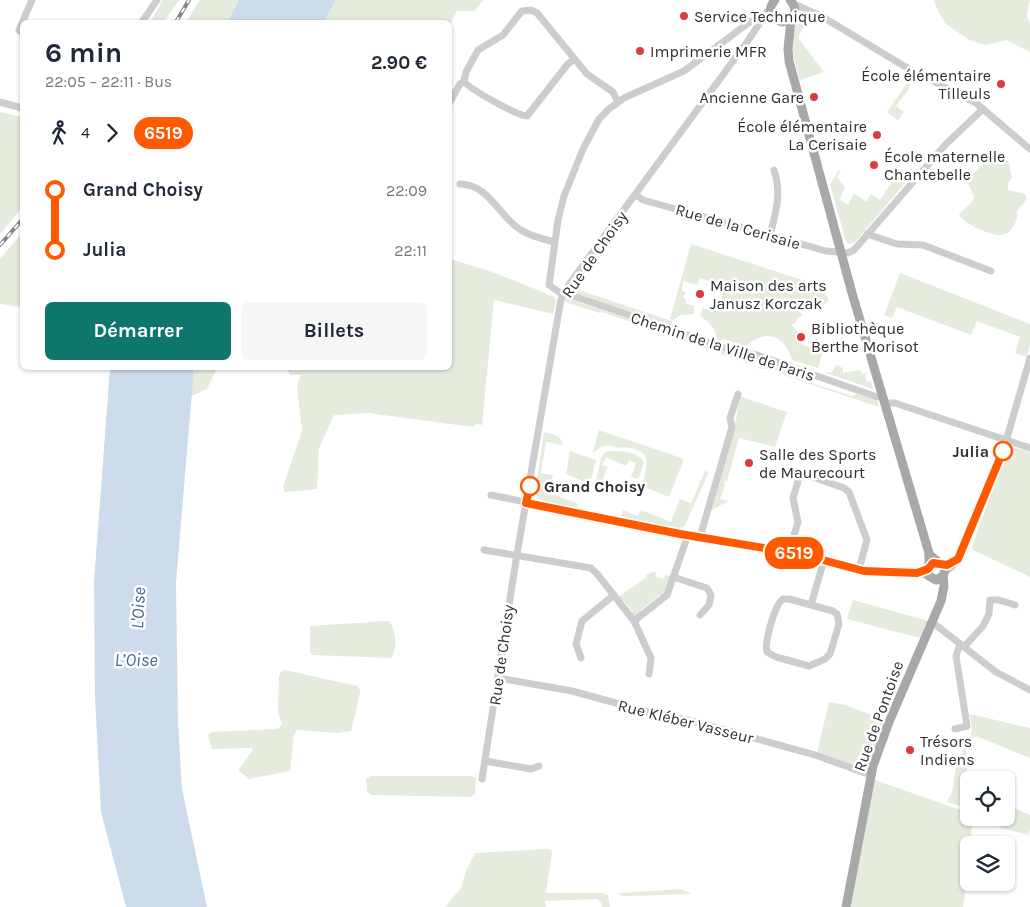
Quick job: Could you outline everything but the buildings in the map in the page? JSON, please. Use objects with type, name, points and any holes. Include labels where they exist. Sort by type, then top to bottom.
[{"type":"main road","points":[[788,48],[792,17],[795,10],[792,2]]},
{"type":"main road","points":[[772,3],[772,15],[784,31],[789,61],[842,253],[929,554],[930,573],[938,585],[941,599]]},
{"type":"main road","points":[[777,20],[785,22],[792,17]]},
{"type":"main road","points":[[929,554],[942,569]]},
{"type":"main road","points":[[930,573],[933,563],[942,569]]},
{"type":"main road","points":[[930,573],[938,580],[942,569]]},
{"type":"main road","name":"Rue de Pontoise","points":[[846,907],[871,775],[889,722],[941,599],[944,586],[942,569]]},
{"type":"street","points":[[23,20],[32,0]]},
{"type":"street","points":[[143,20],[157,0]]},
{"type":"street","points":[[792,2],[815,13],[887,57],[976,103],[1030,149]]},
{"type":"street","name":"Rue de Choisy","points":[[482,779],[517,554],[558,312],[564,294],[760,26],[772,3]]},
{"type":"street","points":[[464,82],[464,75],[478,50],[503,35],[524,10],[533,10],[587,74],[612,92],[618,102]]},
{"type":"street","points":[[792,17],[815,13]]},
{"type":"street","points":[[460,184],[470,184],[484,193],[522,232],[554,242],[564,196],[583,149],[599,119],[606,111],[618,102],[647,87],[684,71],[749,22],[764,17]]},
{"type":"street","name":"Rue de Choisy","points":[[760,26],[777,20]]},
{"type":"street","points":[[749,22],[760,26]]},
{"type":"street","points":[[464,82],[520,115],[527,116],[567,65],[574,59]]},
{"type":"street","points":[[452,98],[460,84],[464,82]]},
{"type":"street","points":[[0,102],[20,107]]},
{"type":"street","points":[[842,253],[854,250],[952,138],[983,109]]},
{"type":"street","points":[[770,235],[779,203],[778,180],[774,170]]},
{"type":"street","name":"Rue de la Cerisaie","points":[[636,195],[643,200],[826,251],[842,253]]},
{"type":"street","points":[[867,234],[897,244],[923,245],[991,271]]},
{"type":"street","name":"Chemin de la Ville de Paris","points":[[554,242],[550,285],[564,294],[737,352],[757,354],[885,400],[1030,448]]},
{"type":"street","points":[[942,569],[952,567],[958,559],[1007,441],[1030,358]]},
{"type":"street","points":[[700,537],[732,427],[730,417],[738,394]]},
{"type":"street","points":[[789,552],[798,522],[793,498],[798,478],[802,474],[844,488],[849,492],[867,540],[860,570]]},
{"type":"street","points":[[490,495],[688,535],[789,552],[860,570],[930,573]]},
{"type":"street","points":[[634,621],[665,597],[669,591],[688,535]]},
{"type":"street","points":[[484,550],[588,567],[598,575],[634,621],[650,658],[649,674]]},
{"type":"street","points":[[811,605],[824,560]]},
{"type":"street","points":[[673,577],[707,588],[711,595],[709,605],[700,615]]},
{"type":"street","points":[[580,658],[576,644],[582,621],[614,595]]},
{"type":"street","points":[[788,598],[811,605],[833,611],[838,616],[839,624],[829,656],[814,666],[809,666],[769,654],[766,644],[780,601],[788,598]]},
{"type":"street","points":[[954,729],[967,726],[956,656],[962,646],[983,626],[988,614],[990,600],[999,600],[1015,605]]},
{"type":"street","points":[[932,622],[996,672],[1030,690]]},
{"type":"street","name":"Rue Kléber Vasseur","points":[[498,678],[572,691],[645,711],[700,723],[816,755],[871,775]]},
{"type":"street","points":[[485,761],[531,769],[539,766]]},
{"type":"shaded area","points":[[163,0],[179,0],[165,20],[151,20]]},
{"type":"shaded area","points":[[200,0],[239,0],[228,20],[187,20]]},
{"type":"shaded area","points":[[336,0],[483,0],[475,11],[457,11],[452,21],[325,20]]},
{"type":"shaded area","points":[[934,0],[1030,0],[1027,15],[1030,22],[1030,52],[1006,40],[986,45],[969,40],[946,24]]},
{"type":"shaded area","points":[[800,18],[808,18],[798,38],[824,72],[800,80],[792,48],[792,40],[795,24]]},
{"type":"shaded area","points":[[910,79],[912,80],[908,90],[896,106],[904,112],[898,120],[887,112]]},
{"type":"shaded area","points":[[0,112],[20,117],[20,210],[0,234]]},
{"type":"shaded area","points":[[996,159],[1004,159],[1009,163],[1012,178],[1008,183],[1008,190],[1025,194],[1027,199],[1017,211],[1017,219],[1014,226],[1008,233],[1001,235],[977,228],[966,222],[959,214],[972,202],[974,197],[968,183],[970,179],[983,165]]},
{"type":"shaded area","points":[[839,170],[841,172],[837,177],[845,187],[840,199],[848,205],[854,193],[866,202],[871,194],[880,200],[896,176],[905,183],[855,242],[850,244],[846,242],[830,184]]},
{"type":"shaded area","points":[[20,235],[20,307],[0,304],[0,259]]},
{"type":"shaded area","points":[[691,244],[821,286],[829,300],[823,305],[810,301],[808,306],[800,311],[803,316],[798,317],[796,322],[791,325],[798,332],[796,347],[798,343],[823,352],[818,368],[792,360],[784,345],[774,337],[761,337],[754,340],[747,345],[750,353],[733,349],[740,344],[723,339],[717,343],[711,340],[716,338],[715,331],[700,316],[703,308],[712,311],[716,303],[719,304],[725,286],[700,278],[697,285],[683,281],[682,291],[686,292],[683,298],[686,299],[687,304],[694,306],[694,314],[681,315],[673,320],[670,319]]},
{"type":"shaded area","points":[[452,260],[492,272],[555,297],[553,314],[494,300],[482,425],[476,424],[473,427],[368,413],[334,415],[319,448],[317,489],[285,492],[283,487],[302,431],[297,386],[301,375],[290,375],[288,370],[452,370]]},
{"type":"shaded area","points":[[900,273],[1030,324],[1030,344],[1027,357],[1015,353],[1020,337],[977,321],[971,335],[897,307],[892,318],[884,315]]},
{"type":"shaded area","points":[[573,288],[672,321],[676,328],[571,292]]},
{"type":"shaded area","points":[[566,298],[748,359],[750,364],[602,312],[569,303],[564,301]]},
{"type":"shaded area","points":[[770,363],[791,371],[798,371],[799,374],[816,380],[811,383],[852,396],[857,394],[877,401],[879,407],[786,376],[775,370],[757,368]]},
{"type":"shaded area","points":[[837,365],[843,368],[843,373],[860,370],[862,374],[868,373],[865,375],[867,382],[871,381],[873,389],[826,373],[833,371]]},
{"type":"shaded area","points":[[194,370],[216,370],[207,389],[191,396]]},
{"type":"shaded area","points":[[739,396],[787,412],[775,447],[739,438],[727,481],[724,481],[725,485],[720,499],[728,501],[710,511],[736,421]]},
{"type":"shaded area","points":[[599,430],[684,459],[669,497],[647,488],[644,490],[646,460],[639,451],[631,448],[607,446],[593,452]]},
{"type":"shaded area","points":[[544,432],[559,437],[563,445],[546,442],[541,473],[553,475],[548,492],[578,504],[577,508],[541,501],[535,493]]},
{"type":"shaded area","points":[[1009,446],[1030,452],[1030,577],[973,550],[972,546]]},
{"type":"shaded area","points":[[570,451],[596,460],[590,484],[566,474]]},
{"type":"shaded area","points":[[605,452],[628,452],[641,458],[644,462],[639,478],[631,477],[636,463],[629,460],[626,466],[606,457],[602,465],[608,467],[601,483],[596,482],[601,458]]},
{"type":"shaded area","points":[[705,471],[709,472],[684,527],[677,528],[621,516],[623,510],[638,516],[641,510],[671,522],[680,499],[691,503]]},
{"type":"shaded area","points":[[652,572],[657,572],[655,576],[663,579],[666,574],[671,577],[661,601],[660,595],[641,610],[641,616],[637,619],[628,613],[633,612],[624,601],[619,602],[618,597]]},
{"type":"shaded area","points":[[853,600],[932,622],[924,639],[847,619]]},
{"type":"shaded area","points":[[390,622],[395,635],[395,649],[391,658],[313,655],[310,652],[310,626]]},
{"type":"shaded area","points":[[285,670],[357,686],[360,694],[351,731],[336,733],[297,730],[294,735],[290,771],[249,779],[238,770],[253,750],[252,748],[212,749],[208,735],[211,732],[278,729],[282,724],[278,712],[279,676]]},
{"type":"shaded area","points":[[829,702],[845,705],[886,720],[868,770],[817,753]]},
{"type":"shaded area","points":[[970,714],[1030,728],[1030,758],[976,736],[970,738],[972,731]]},
{"type":"shaded area","points":[[966,744],[967,771],[960,771],[960,806],[947,802],[952,792],[956,767]]},
{"type":"shaded area","points":[[371,776],[471,776],[476,778],[475,794],[471,797],[372,795],[367,792],[366,779]]},
{"type":"shaded area","points":[[875,780],[960,810],[960,826],[972,826],[971,836],[960,836],[960,891],[965,891],[963,907],[850,907]]},
{"type":"shaded area","points":[[1015,808],[1030,815],[1028,835],[998,826],[1015,826]]},
{"type":"shaded area","points":[[551,850],[552,853],[546,893],[602,893],[608,895],[610,907],[602,907],[601,902],[597,899],[545,901],[546,907],[445,907],[461,888],[466,871],[475,853]]},
{"type":"shaded area","points":[[681,889],[690,894],[622,896],[619,893]]},
{"type":"water","points":[[239,0],[336,0],[325,20],[228,20]]},
{"type":"water","name":"L’Oise","points":[[110,370],[194,370],[176,583],[178,722],[182,789],[207,907],[126,907],[101,812],[95,697],[94,582]]},
{"type":"railway","points":[[177,20],[189,0]]},
{"type":"railway","points":[[0,245],[20,222]]},
{"type":"bus line","name":"6519","points":[[530,486],[526,503],[680,534],[800,554],[864,571],[917,573],[928,569],[933,563],[938,562],[942,565],[947,565],[958,559],[1003,451]]},
{"type":"place","name":"Service Technique","points":[[684,16]]},
{"type":"place","name":"Imprimerie MFR","points":[[640,51]]},
{"type":"place","name":"École élémentaire Tilleuls","points":[[1001,84]]},
{"type":"place","name":"Ancienne Gare","points":[[814,97]]},
{"type":"place","name":"École élémentaire La Cerisaie","points":[[877,135]]},
{"type":"place","name":"École maternelle Chantebelle","points":[[874,165]]},
{"type":"place","name":"Maison des arts Janusz Korczak","points":[[700,294]]},
{"type":"place","name":"Bibliothèque Berthe Morisot","points":[[801,337]]},
{"type":"place","name":"Julia","points":[[1003,451]]},
{"type":"place","name":"Salle des Sports de Maurecourt","points":[[749,463]]},
{"type":"place","name":"Grand Choisy","points":[[530,486]]},
{"type":"place","name":"Trésors Indiens","points":[[910,750]]},
{"type":"water label","name":"L'Oise","points":[[138,608]]}]
